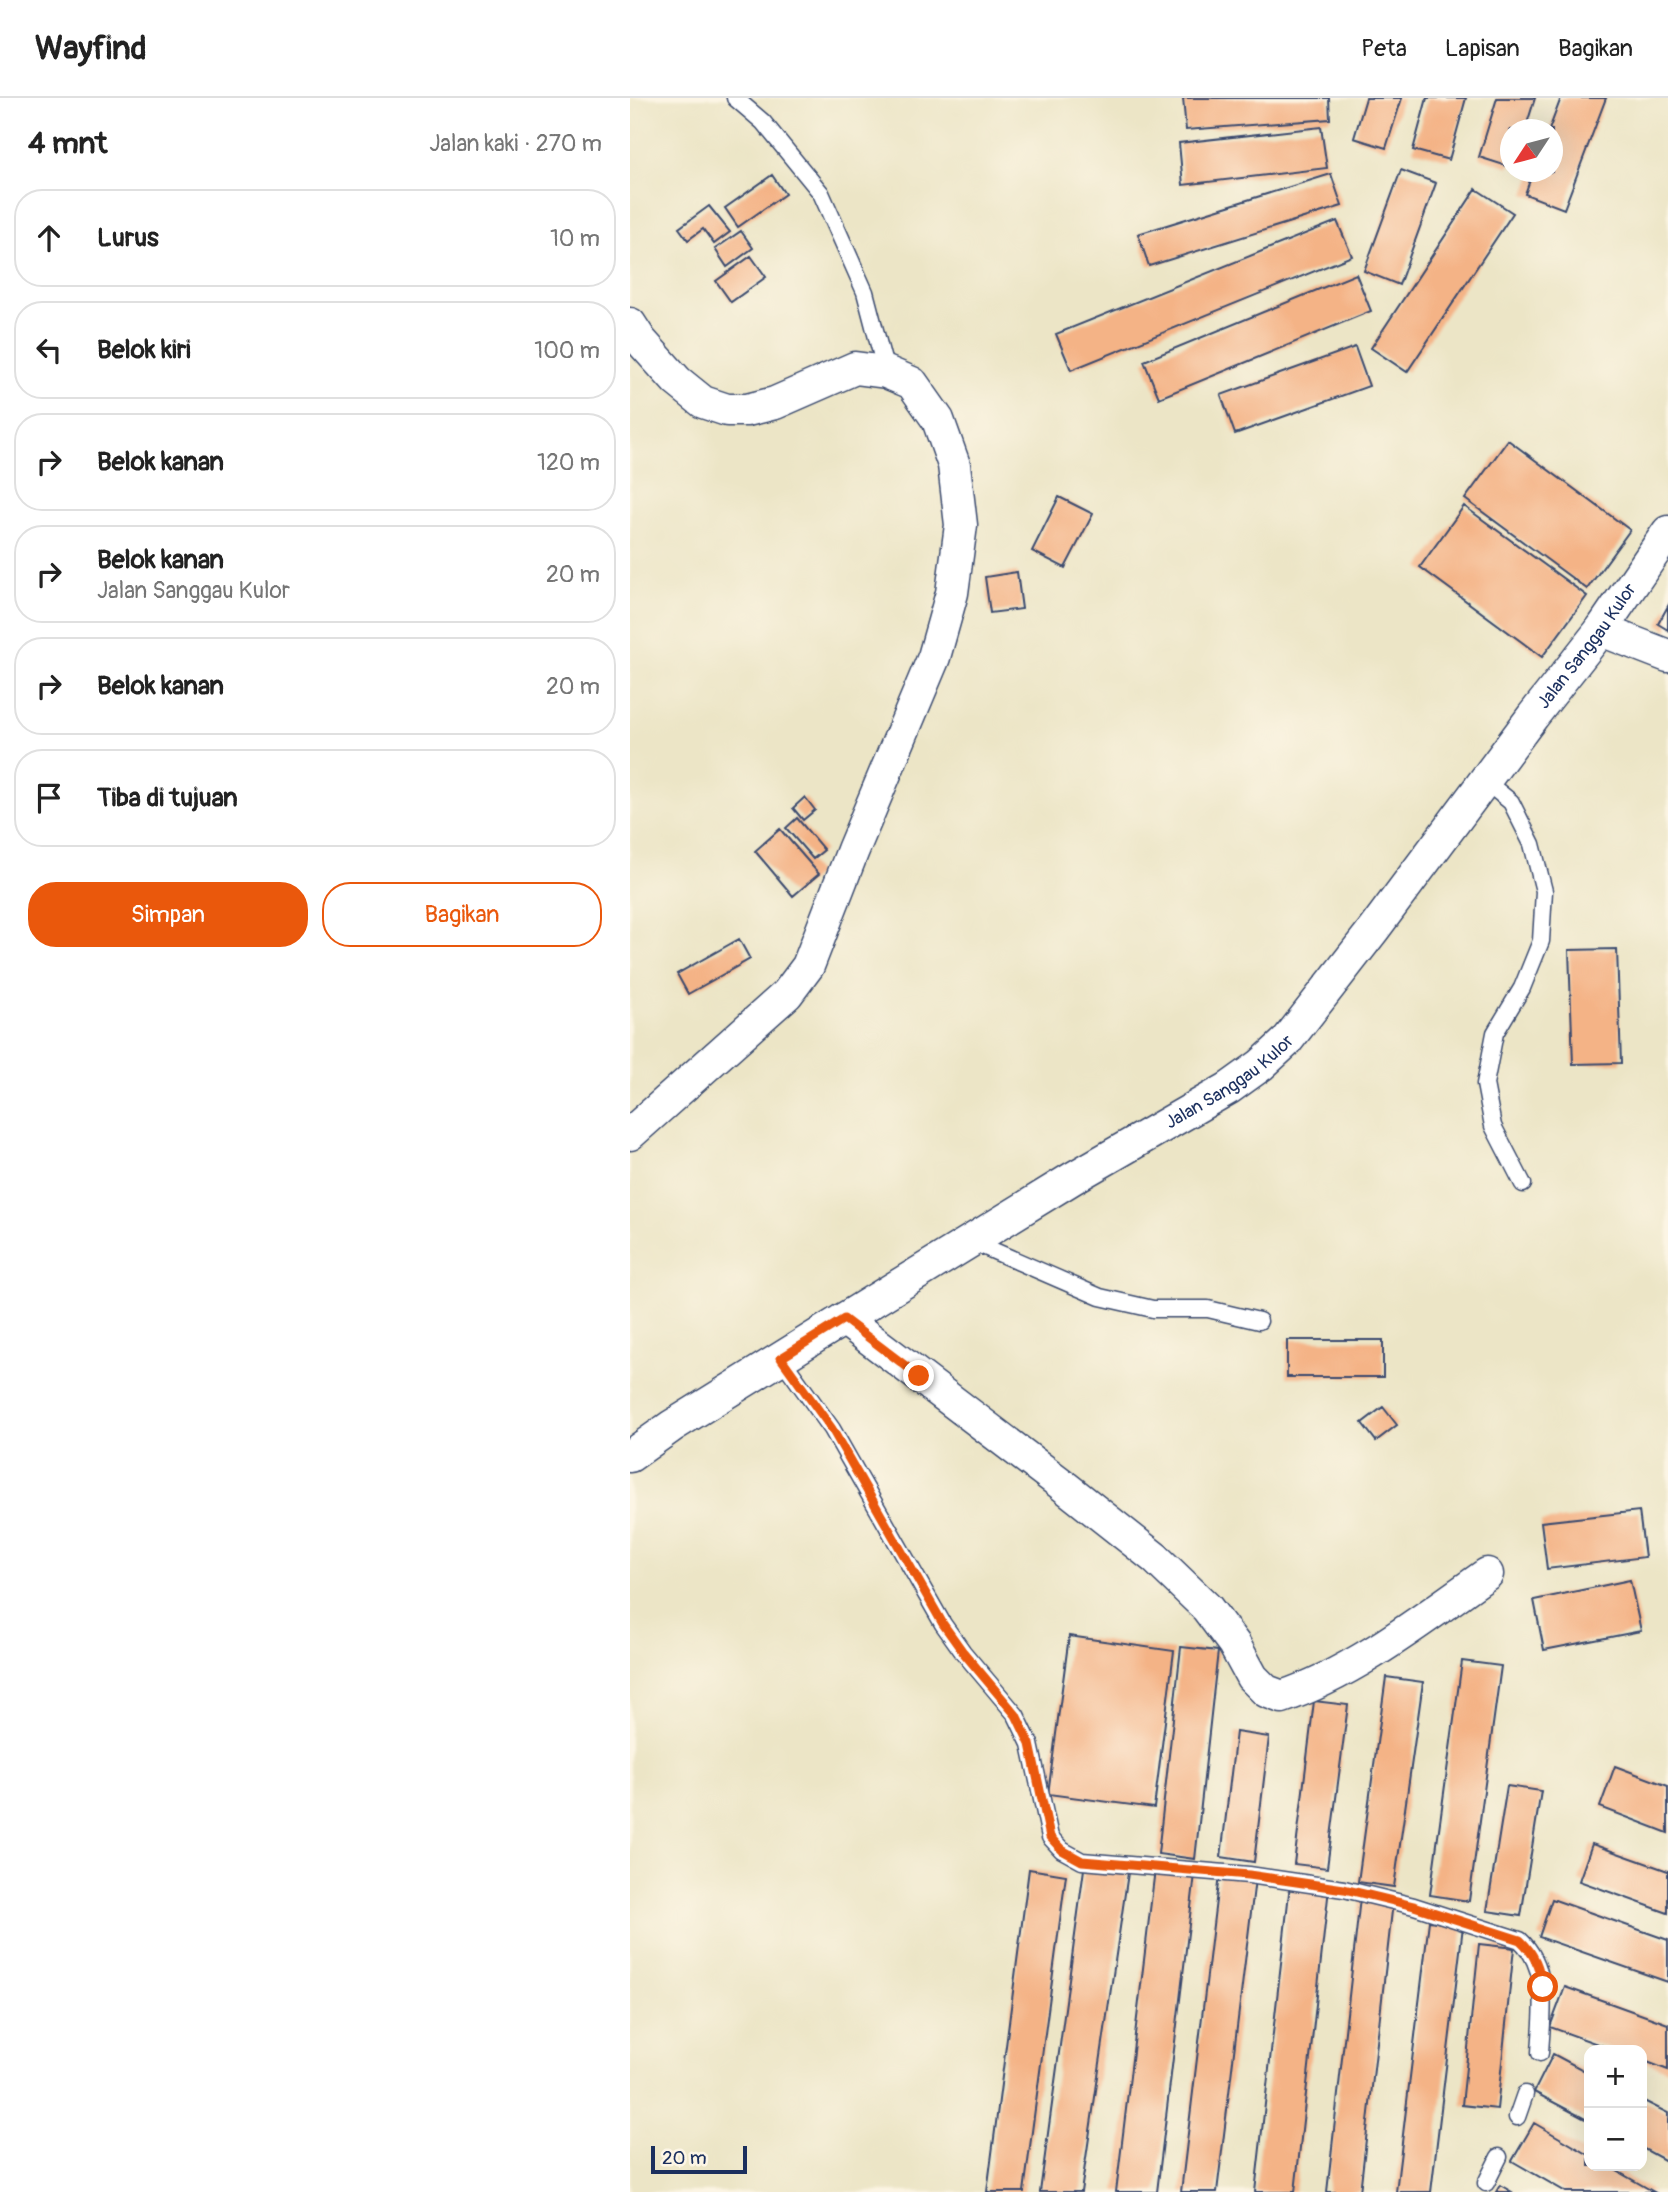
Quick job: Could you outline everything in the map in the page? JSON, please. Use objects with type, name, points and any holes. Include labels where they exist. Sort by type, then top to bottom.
[{"type":"street","points":[[630,324],[640,341],[677,381],[703,402],[727,410],[747,410],[775,403],[855,368],[886,372],[912,383],[937,420],[954,465],[961,525],[952,593],[934,657],[853,850],[808,966],[787,994],[630,1134]]},
{"type":"street","name":"Jalan Sanggau Kulor","points":[[630,1456],[672,1426],[781,1358],[1073,1178],[1229,1088],[1261,1065],[1286,1042],[1374,929],[1601,630],[1668,532]]},
{"type":"street","points":[[1601,630],[1668,656]]},
{"type":"street","points":[[844,1319],[1060,1482],[1155,1558],[1207,1608],[1234,1644],[1252,1677],[1274,1694],[1282,1697],[1337,1674],[1487,1574]]},
{"type":"lane","points":[[735,98],[763,122],[821,193],[865,292],[886,372]]},
{"type":"lane","points":[[1485,781],[1511,802],[1532,844],[1544,891],[1541,941],[1522,988],[1495,1033],[1485,1084],[1493,1126],[1523,1184]]},
{"type":"lane","points":[[971,1241],[1100,1297],[1153,1309],[1208,1309],[1259,1321]]},
{"type":"lane","points":[[781,1358],[832,1429],[943,1624],[1016,1715],[1030,1744],[1050,1837],[1062,1850],[1082,1861],[1249,1875],[1344,1889],[1414,1906],[1520,1940],[1530,1949],[1538,1964],[1543,1987],[1540,2053]]},
{"type":"lane","points":[[1517,2118],[1525,2094]]},
{"type":"lane","points":[[1486,2183],[1499,2157]]},
{"type":"building","points":[[1183,98],[1329,98],[1330,119],[1186,130]]},
{"type":"building","points":[[1366,98],[1402,98],[1386,148],[1354,138]]},
{"type":"building","points":[[1427,98],[1466,98],[1449,160],[1413,150]]},
{"type":"building","points":[[1497,98],[1535,98],[1528,119],[1500,119],[1500,164],[1479,157]]},
{"type":"building","points":[[1561,98],[1606,98],[1564,209],[1525,194],[1529,182],[1563,182],[1563,119],[1553,119]]},
{"type":"building","points":[[1321,127],[1327,168],[1183,185],[1179,143]]},
{"type":"building","points":[[1401,170],[1436,183],[1399,285],[1364,271]]},
{"type":"building","points":[[1331,174],[1342,206],[1149,266],[1138,234]]},
{"type":"building","points":[[772,175],[785,194],[738,227],[725,208]]},
{"type":"building","points":[[1476,189],[1513,213],[1407,372],[1371,348]]},
{"type":"building","points":[[709,206],[730,232],[714,244],[703,229],[688,240],[679,228]]},
{"type":"building","points":[[1337,221],[1352,256],[1071,370],[1056,334]]},
{"type":"building","points":[[741,231],[753,248],[727,267],[715,249]]},
{"type":"building","points":[[751,256],[766,277],[731,302],[716,281]]},
{"type":"building","points":[[1356,274],[1371,311],[1159,398],[1144,361]]},
{"type":"building","points":[[1355,347],[1369,386],[1235,434],[1221,395]]},
{"type":"building","points":[[1508,440],[1630,530],[1587,589],[1465,499]]},
{"type":"building","points":[[1059,497],[1093,514],[1065,568],[1032,551]]},
{"type":"building","points":[[1464,506],[1587,596],[1542,657],[1420,567]]},
{"type":"building","points":[[1017,572],[1022,609],[990,613],[985,577]]},
{"type":"building","points":[[1668,606],[1668,630],[1658,624]]},
{"type":"building","points":[[805,797],[815,810],[803,820],[793,808]]},
{"type":"building","points":[[797,818],[824,850],[813,859],[786,828]]},
{"type":"building","points":[[780,829],[819,874],[793,896],[755,851]]},
{"type":"building","points":[[739,939],[750,959],[688,994],[677,974]]},
{"type":"building","points":[[1617,949],[1621,1063],[1573,1064],[1569,950]]},
{"type":"building","points":[[1287,1340],[1383,1340],[1383,1377],[1287,1377]]},
{"type":"building","points":[[1383,1407],[1397,1425],[1376,1441],[1362,1423]]},
{"type":"building","points":[[1639,1511],[1645,1557],[1547,1569],[1541,1522]]},
{"type":"building","points":[[1630,1580],[1641,1631],[1544,1650],[1534,1600]]},
{"type":"building","points":[[1069,1636],[1174,1651],[1154,1808],[1048,1794]]},
{"type":"building","points":[[1181,1647],[1218,1651],[1195,1859],[1158,1854]]},
{"type":"building","points":[[1462,1661],[1501,1666],[1469,1901],[1430,1895]]},
{"type":"building","points":[[1386,1677],[1423,1682],[1394,1887],[1358,1882]]},
{"type":"building","points":[[1314,1701],[1348,1705],[1327,1868],[1294,1864]]},
{"type":"building","points":[[1236,1732],[1269,1737],[1254,1862],[1221,1857]]},
{"type":"building","points":[[1615,1766],[1668,1786],[1668,1833],[1600,1807]]},
{"type":"building","points":[[1507,1786],[1541,1791],[1521,1916],[1487,1911]]},
{"type":"building","points":[[1592,1844],[1668,1871],[1668,1913],[1579,1881]]},
{"type":"building","points":[[1029,1869],[1066,1875],[1024,2192],[987,2192]]},
{"type":"building","points":[[1084,1869],[1128,1873],[1081,2192],[1040,2192]]},
{"type":"building","points":[[1155,1869],[1195,1874],[1157,2192],[1116,2192]]},
{"type":"building","points":[[1219,1875],[1255,1879],[1217,2192],[1181,2192]]},
{"type":"building","points":[[1290,1884],[1329,1888],[1295,2192],[1255,2192]]},
{"type":"building","points":[[1360,1898],[1393,1902],[1360,2192],[1327,2192]]},
{"type":"building","points":[[1552,1899],[1668,1940],[1668,1982],[1539,1937]]},
{"type":"building","points":[[1429,1921],[1463,1926],[1431,2192],[1396,2192]]},
{"type":"building","points":[[1479,1944],[1514,1948],[1497,2109],[1462,2105]]},
{"type":"building","points":[[1565,1987],[1668,2024],[1668,2070],[1647,2062],[1647,2045],[1600,2045],[1550,2027]]},
{"type":"building","points":[[1553,2054],[1584,2070],[1584,2118],[1534,2092]]},
{"type":"building","points":[[1647,2102],[1668,2113],[1668,2162],[1647,2151]]},
{"type":"building","points":[[1534,2123],[1584,2152],[1584,2171],[1617,2171],[1654,2192],[1566,2192],[1512,2161]]},
{"type":"building","points":[[1500,2185],[1512,2192],[1496,2192]]},
{"type":"route","points":[[919,1376],[844,1319],[781,1358],[832,1429],[943,1624],[1016,1715],[1030,1744],[1050,1837],[1062,1850],[1082,1861],[1249,1875],[1344,1889],[1414,1906],[1520,1940],[1530,1949],[1538,1964],[1543,1987]]}]
